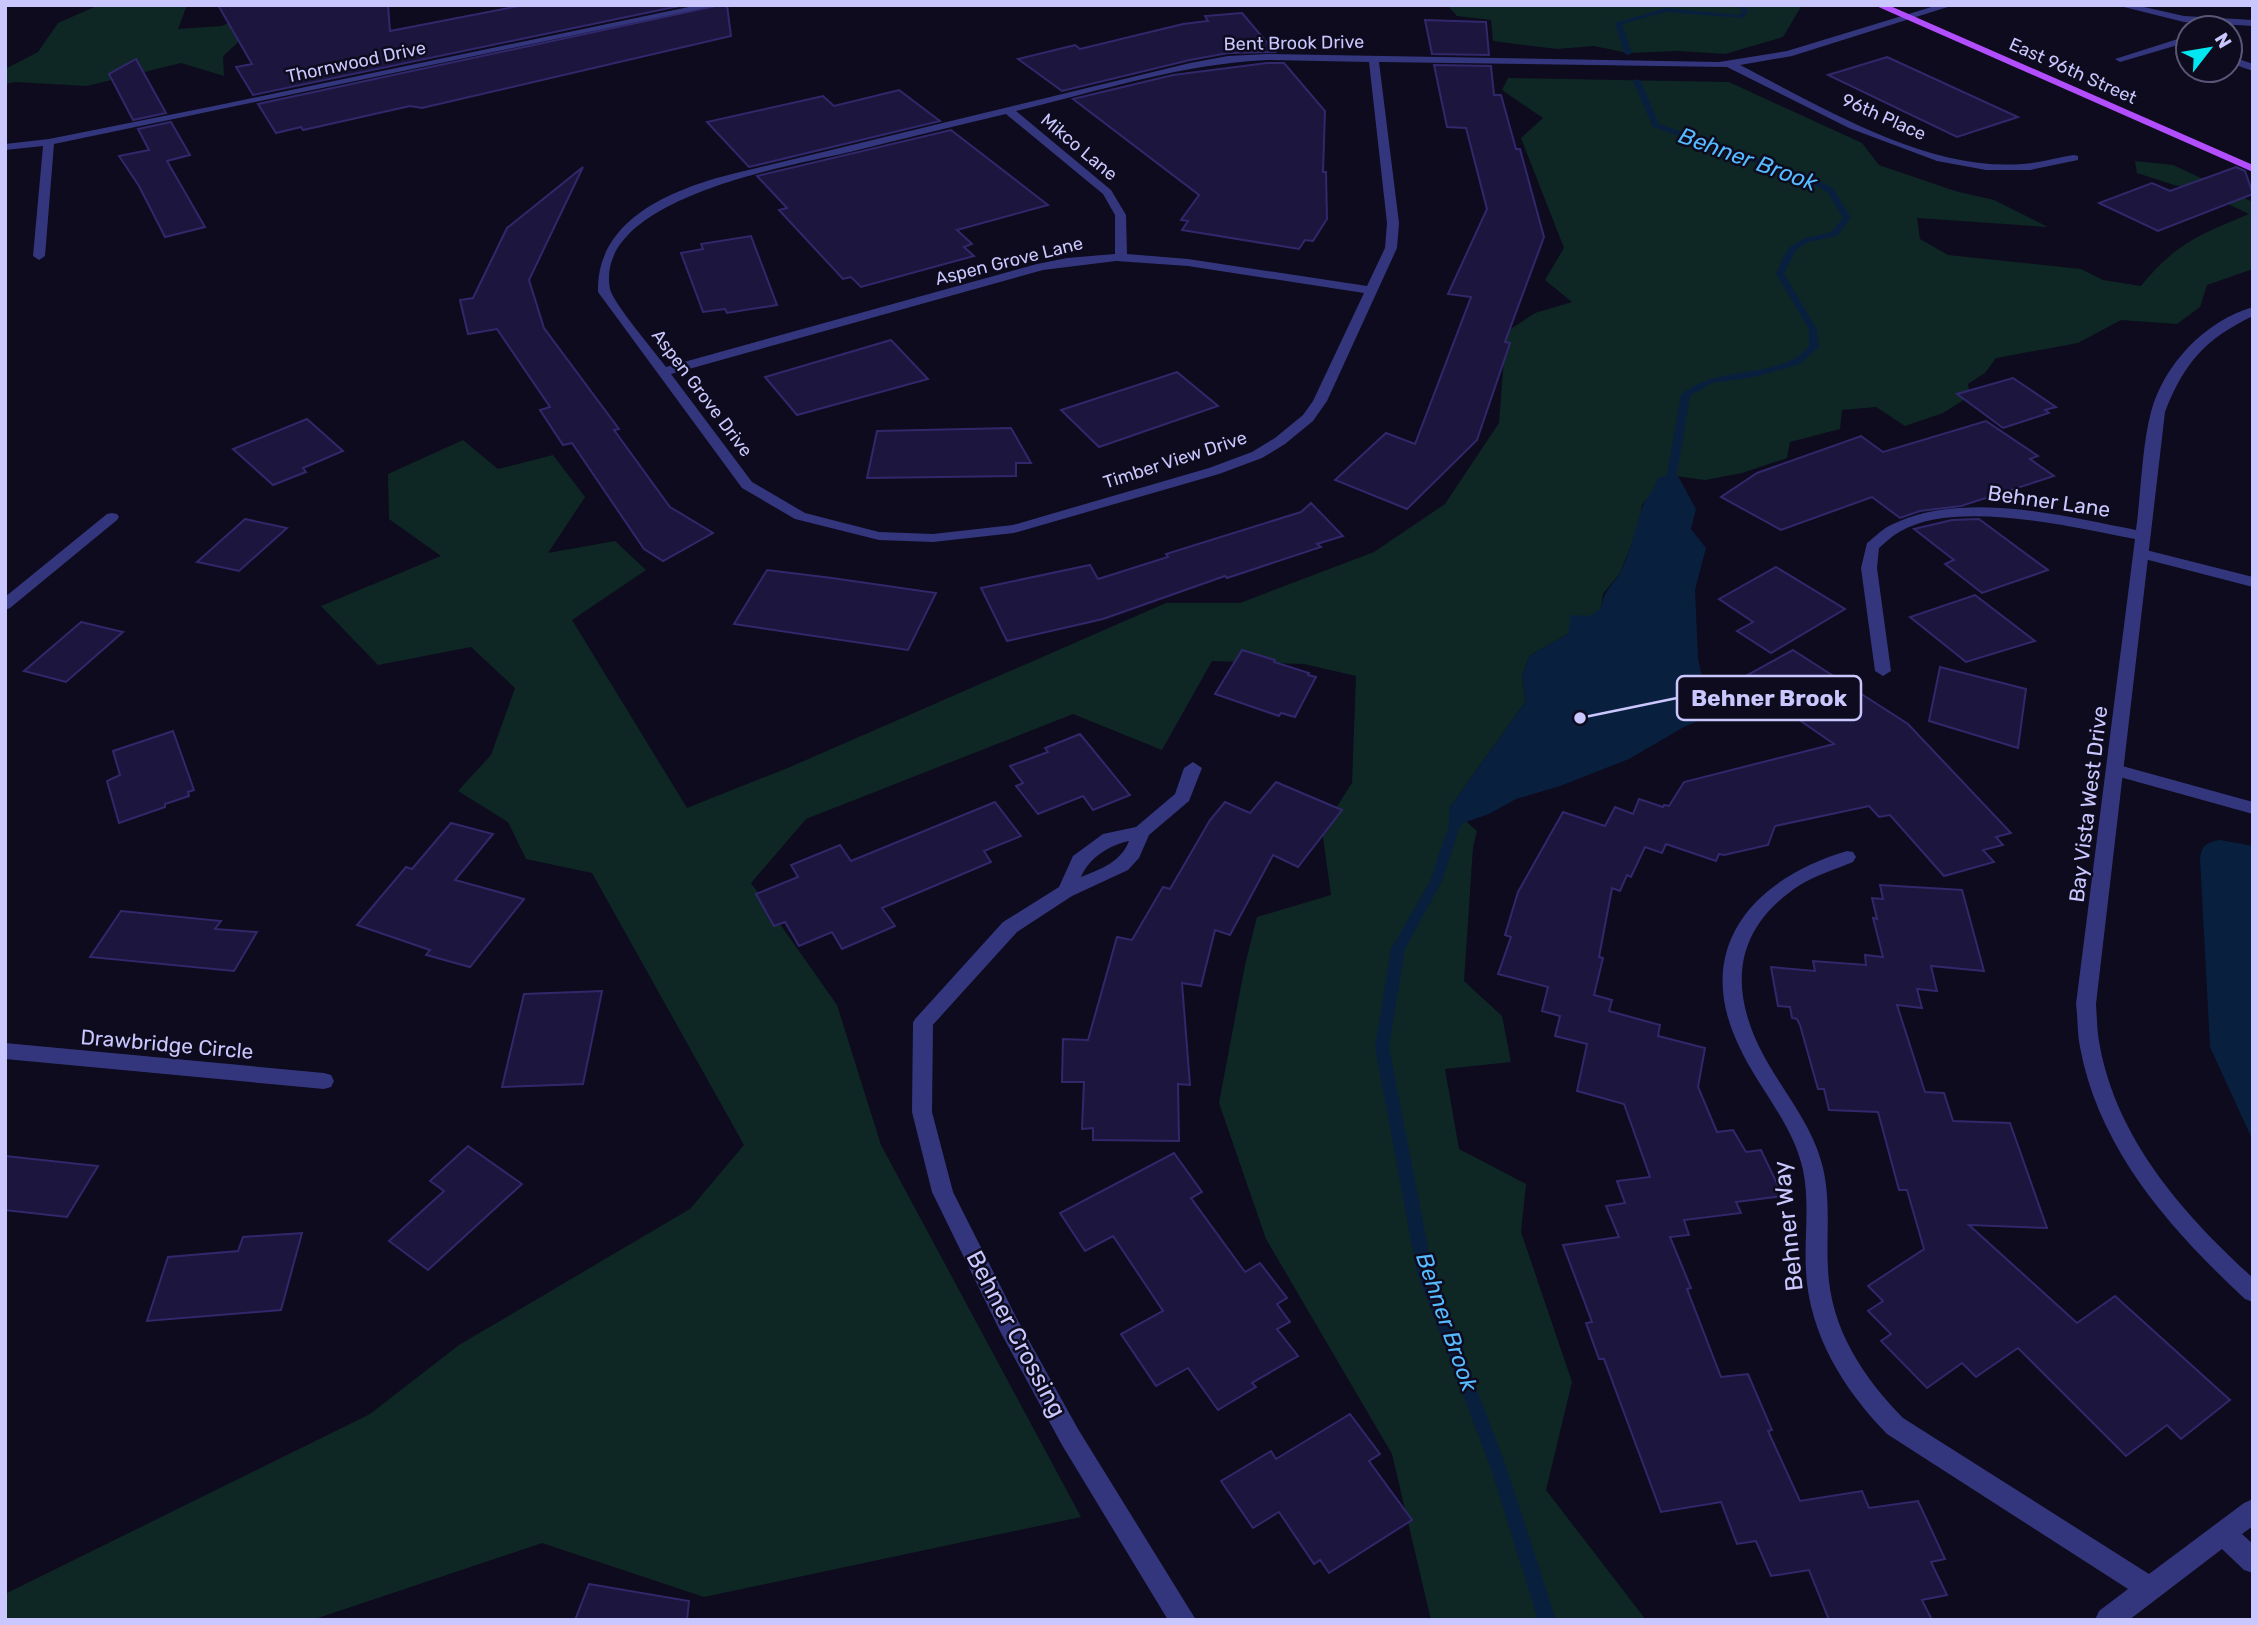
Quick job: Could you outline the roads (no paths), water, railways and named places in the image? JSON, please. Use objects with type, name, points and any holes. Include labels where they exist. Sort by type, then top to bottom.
[{"type":"main road","name":"East 96th Street","points":[[1879,5],[2253,169]]},
{"type":"street","name":"Thornwood Drive","points":[[5,147],[49,142],[713,5]]},
{"type":"street","name":"Bent Brook Drive","points":[[621,236],[650,212],[712,183],[1209,62],[1267,57],[1697,66],[1730,64],[1788,54],[1949,5]]},
{"type":"street","points":[[2120,5],[2174,16]]},
{"type":"street","points":[[2120,59],[2174,44]]},
{"type":"street","name":"Timber View Drive","points":[[837,527],[879,536],[916,538],[998,532],[1110,502],[1250,458],[1280,441],[1308,418],[1320,401],[1393,241],[1374,60]]},
{"type":"street","name":"96th Place","points":[[1730,64],[1892,143],[1927,155],[1975,164],[2017,167],[2074,158]]},
{"type":"street","name":"Mikco Lane","points":[[1008,110],[1107,192],[1118,206],[1122,214],[1121,256]]},
{"type":"street","points":[[39,256],[49,142]]},
{"type":"street","name":"Aspen Grove Drive","points":[[621,236],[611,249],[604,270],[604,292],[662,372],[747,485],[780,507],[837,527]]},
{"type":"street","name":"Aspen Grove Lane","points":[[662,372],[1077,259],[1121,256],[1171,259],[1372,291]]},
{"type":"street","name":"Bay Vista West Drive","points":[[2253,311],[2234,320],[2194,348],[2170,380],[2158,412],[2086,1004],[2088,1037],[2096,1072],[2119,1128],[2154,1190],[2227,1269],[2253,1292]]},
{"type":"street","points":[[2234,320],[2253,329]]},
{"type":"street","name":"Behner Lane","points":[[1883,671],[1869,568],[1872,546],[1893,529],[1940,514],[1992,512],[2143,545],[2253,582]]},
{"type":"street","points":[[5,605],[113,517]]},
{"type":"street","points":[[1066,891],[1079,861],[1109,839],[1141,832],[1182,797],[1193,768]]},
{"type":"street","points":[[2115,770],[2253,808]]},
{"type":"street","points":[[1066,891],[1122,864],[1133,853],[1141,832]]},
{"type":"street","name":"Behner Way","points":[[1847,857],[1791,883],[1754,913],[1738,939],[1729,978],[1736,1017],[1752,1053],[1800,1131],[1810,1156],[1817,1220],[1817,1272],[1831,1337],[1845,1367],[1866,1397],[1895,1426],[2150,1589]]},
{"type":"street","name":"Behner Crossing","points":[[1066,891],[1010,927],[923,1023],[922,1112],[943,1192],[1009,1326],[1070,1437],[1182,1620]]},
{"type":"street","name":"Drawbridge Circle","points":[[5,1051],[324,1081]]},
{"type":"street","points":[[2108,1620],[2253,1511]]},
{"type":"street","points":[[2224,1534],[2253,1562]]},
{"type":"water","points":[[1668,475],[1678,476],[1696,509],[1691,529],[1706,548],[1695,590],[1698,658],[1708,705],[1724,714],[1722,719],[1707,714],[1629,759],[1560,786],[1516,799],[1489,814],[1463,823],[1447,846],[1450,807],[1526,701],[1522,677],[1529,656],[1568,634],[1571,615],[1589,616],[1601,609],[1606,592],[1624,563],[1644,504],[1657,479]]},
{"type":"water","points":[[2220,840],[2253,846],[2253,1141],[2210,1047],[2200,858],[2206,845]]},
{"type":"waterway","name":"Behner Brook","points":[[1628,53],[1618,23],[1666,10],[1741,17],[1745,12],[1741,5]]},
{"type":"waterway","name":"Behner Brook","points":[[1637,81],[1656,125],[1808,178],[1830,190],[1847,218],[1834,234],[1813,238],[1793,248],[1780,274],[1813,329],[1814,347],[1797,362],[1754,374],[1709,381],[1686,395],[1669,491]]},
{"type":"waterway","name":"Behner Brook","points":[[1452,833],[1436,881],[1398,949],[1382,1047],[1425,1273],[1499,1469],[1547,1620]]},
{"type":"place","name":"Behner Brook","points":[[1580,718]]}]
